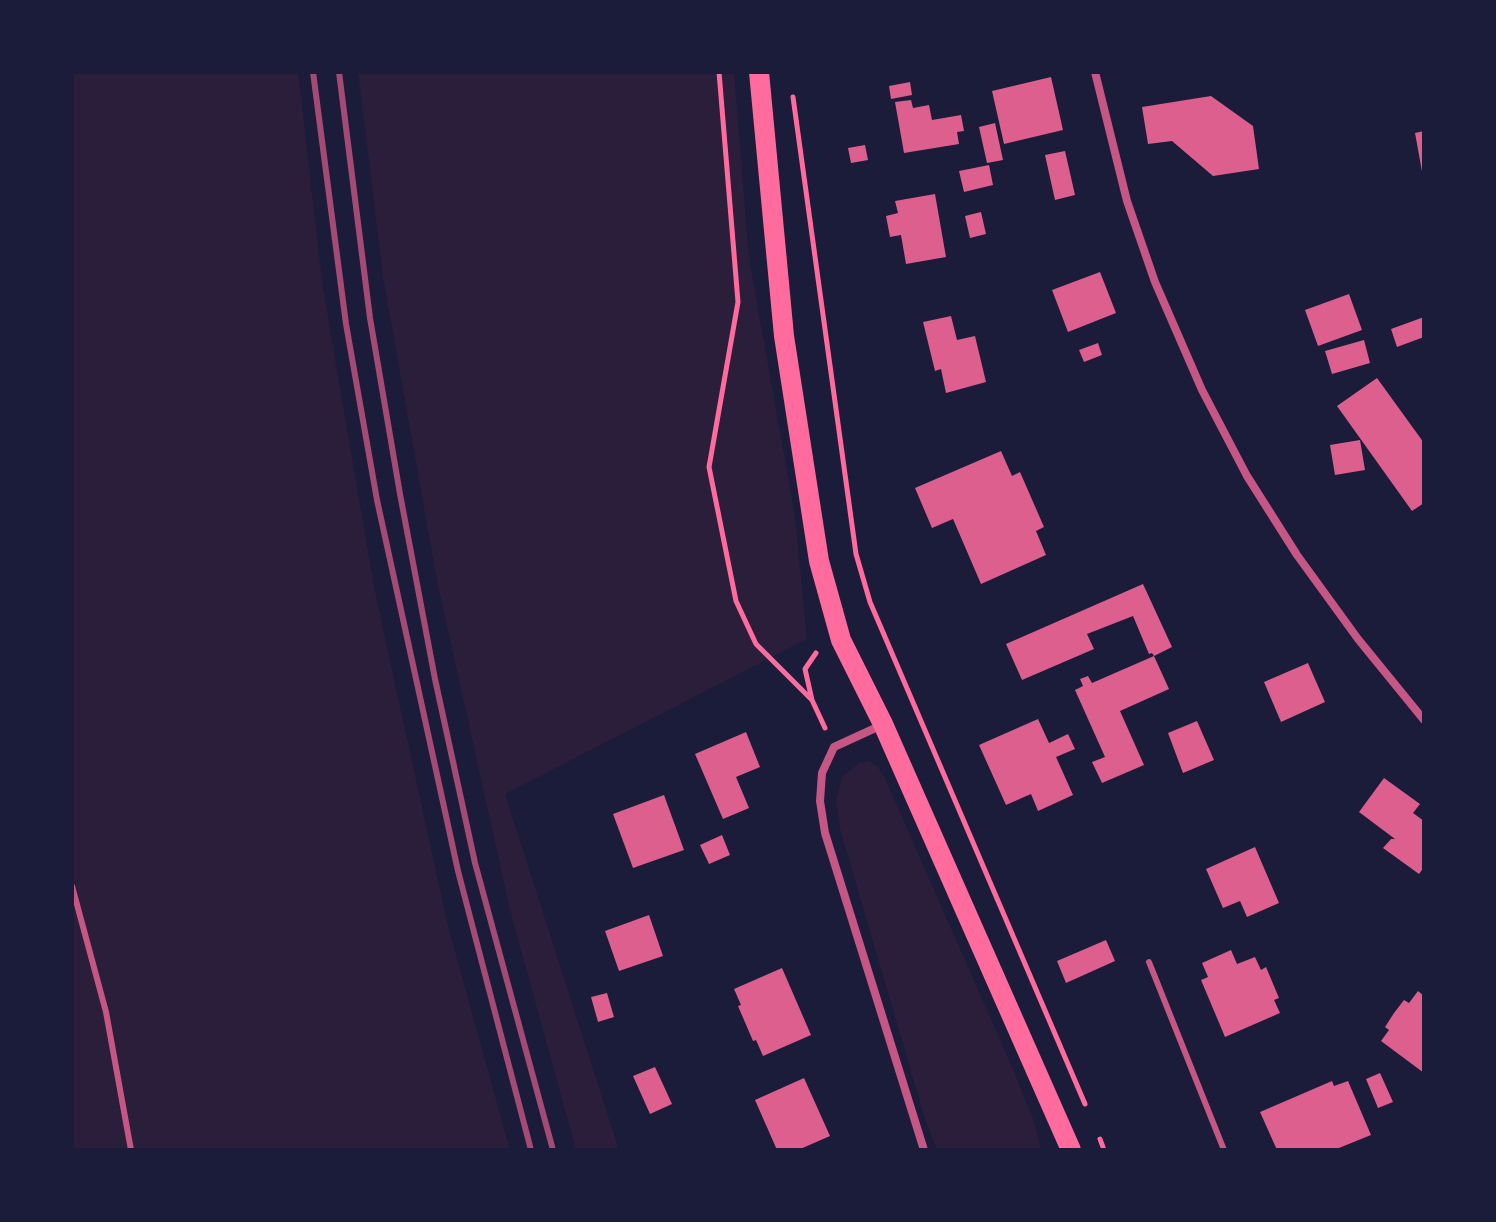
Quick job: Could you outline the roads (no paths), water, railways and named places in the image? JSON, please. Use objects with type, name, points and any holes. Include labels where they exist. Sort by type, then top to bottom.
[{"type":"main road","points":[[759,72],[784,336],[819,561],[841,640],[883,724],[1071,1150]]},
{"type":"street","points":[[1095,72],[1127,201],[1155,282],[1202,390],[1247,476],[1297,555],[1358,639],[1424,720]]},
{"type":"street","points":[[883,724],[834,747],[822,773],[820,801],[825,833],[924,1150]]},
{"type":"lane","points":[[72,886],[106,1012],[131,1150]]},
{"type":"lane","points":[[1149,962],[1224,1150]]},
{"type":"railway","points":[[313,72],[346,324],[377,500],[458,871],[531,1150]]},
{"type":"railway","points":[[339,72],[370,318],[435,679],[475,863],[553,1150]]}]
